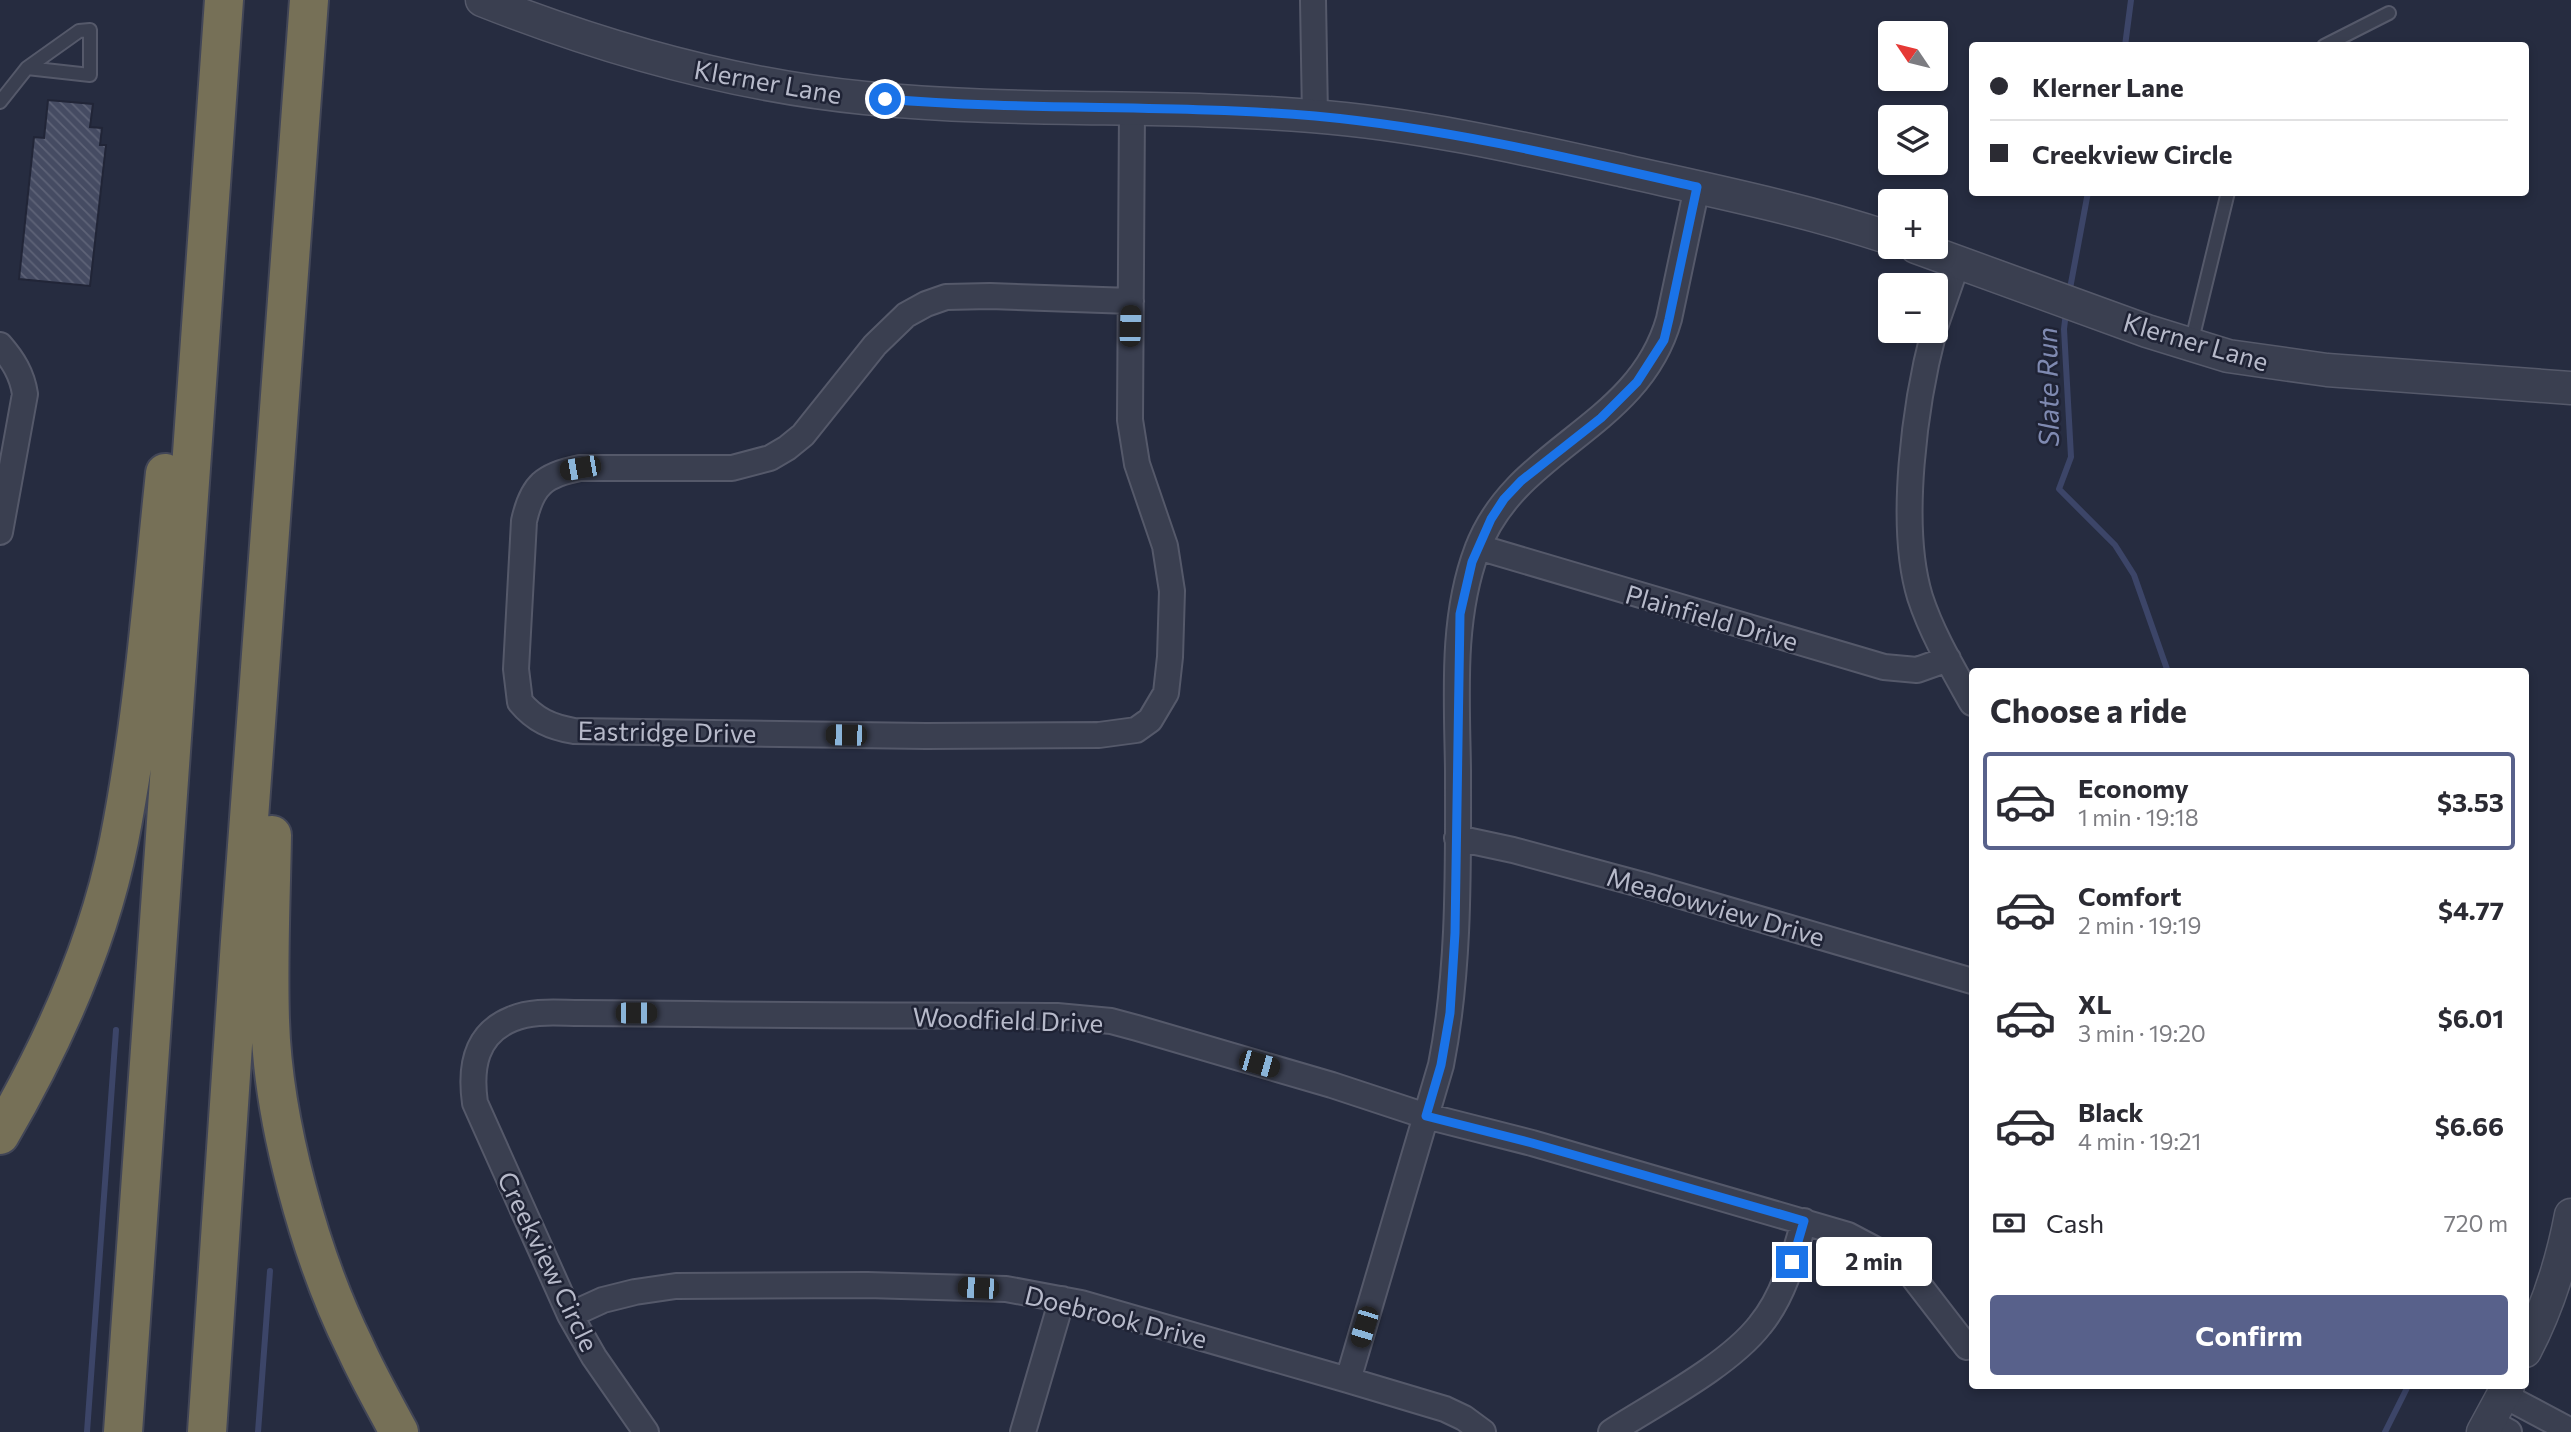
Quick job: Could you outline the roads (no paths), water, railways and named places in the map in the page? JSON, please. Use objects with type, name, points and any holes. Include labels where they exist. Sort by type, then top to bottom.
[{"type":"highway","points":[[122,1432],[224,0]]},
{"type":"highway","points":[[207,1432],[309,0]]},
{"type":"highway","points":[[0,1135],[34,1076],[60,1021],[87,951],[119,842],[139,716],[185,282],[206,247]]},
{"type":"highway","points":[[275,483],[270,1022],[276,1080],[296,1181],[314,1245],[354,1346],[399,1432]]},
{"type":"street","name":"Klerner Lane","points":[[482,0],[620,50],[746,80],[806,90],[925,102],[1315,116],[1386,124],[1523,149],[1793,208],[1878,234]]},
{"type":"street","points":[[1312,0],[1315,116]]},
{"type":"street","name":"Eastridge Drive","points":[[1131,301],[946,297],[906,315],[875,345],[803,435],[787,449],[770,458],[752,465],[732,468],[580,468],[545,478],[528,505],[524,521],[516,669],[520,702],[541,721],[574,731],[926,736],[1099,735],[1136,730],[1150,720],[1166,693],[1172,591],[1165,546],[1137,464],[1130,420],[1129,377],[1131,301],[1132,109]]},
{"type":"street","points":[[1348,1380],[1441,1065],[1450,1013],[1457,838],[1460,614],[1478,547],[1504,499],[1521,481],[1611,409],[1637,382],[1652,361],[1664,340],[1697,187]]},
{"type":"street","name":"Klerner Lane","points":[[1948,258],[2090,310],[2228,356],[2276,364],[2571,387]]},
{"type":"street","points":[[1948,290],[1958,261]]},
{"type":"street","points":[[1931,343],[1921,379],[1909,524],[1919,594],[1927,616],[1969,698]]},
{"type":"street","points":[[0,345],[16,365],[23,381],[24,394],[0,532]]},
{"type":"street","name":"Plainfield Drive","points":[[1478,547],[1884,667],[1917,670],[1948,659]]},
{"type":"street","name":"Meadowview Drive","points":[[1457,838],[1647,886],[1969,980]]},
{"type":"street","name":"Woodfield Drive","points":[[472,1080],[474,1059],[496,1028],[512,1019],[531,1014],[1057,1016],[1111,1021],[1332,1085],[1426,1116],[1532,1143],[1848,1235],[1903,1264],[1967,1347]]},
{"type":"street","name":"Creekview Circle","points":[[472,1080],[475,1102],[484,1125],[570,1315],[594,1357],[646,1432]]},
{"type":"street","points":[[2529,1342],[2550,1292],[2571,1216]]},
{"type":"street","points":[[1611,1432],[1728,1357],[1760,1325],[1780,1291],[1804,1221]]},
{"type":"street","name":"Doebrook Drive","points":[[570,1315],[603,1300],[676,1286],[951,1286],[1006,1289],[1062,1299],[1445,1409],[1464,1418],[1483,1432]]},
{"type":"street","points":[[1023,1432],[1062,1299]]},
{"type":"street","points":[[2498,1413],[2571,1431]]},
{"type":"lane","points":[[2332,42],[2389,13]]},
{"type":"lane","points":[[0,102],[27,68],[79,32],[90,30],[90,75],[27,68]]},
{"type":"lane","points":[[2191,344],[2227,196]]},
{"type":"waterway","name":"Slate Run","points":[[2126,42],[2131,0]]},
{"type":"waterway","name":"Slate Run","points":[[2069,294],[2087,196]]},
{"type":"waterway","name":"Slate Run","points":[[2066,312],[2064,329],[2071,457],[2059,489],[2115,545],[2134,575],[2167,668]]},
{"type":"waterway","points":[[87,1432],[116,1030]]},
{"type":"waterway","points":[[258,1432],[270,1271]]},
{"type":"waterway","name":"Slate Run","points":[[2385,1432],[2406,1389]]}]
